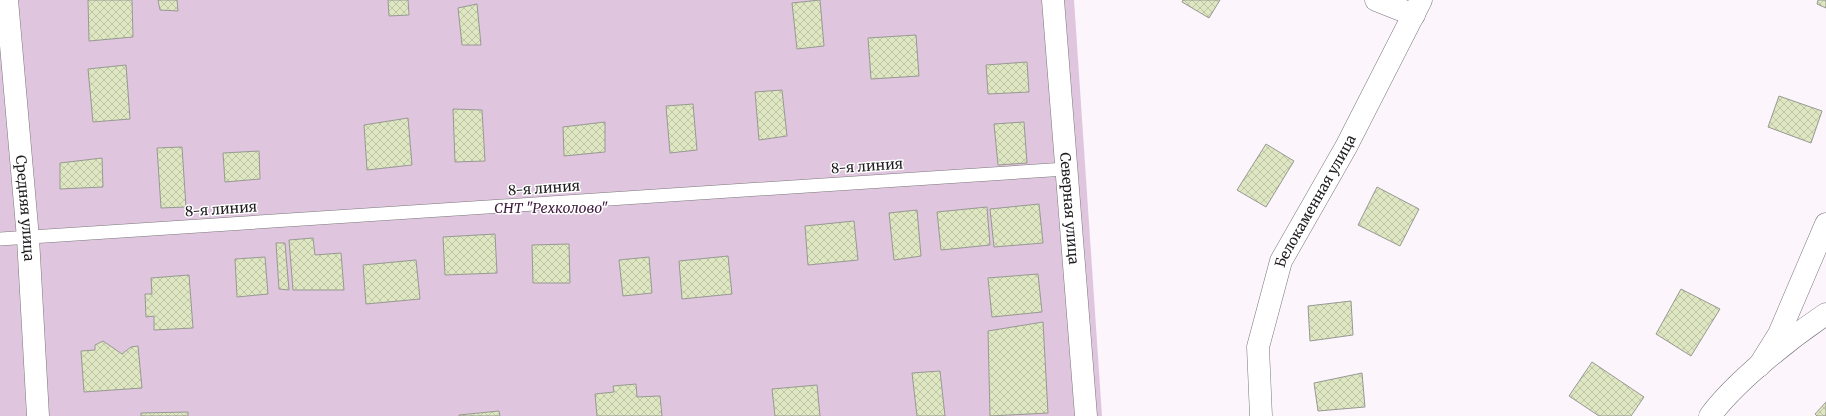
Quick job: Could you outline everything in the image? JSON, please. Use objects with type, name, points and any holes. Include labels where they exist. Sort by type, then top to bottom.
[{"type":"street","name":"Средняя улица","points":[[7,0],[28,238],[38,416]]},
{"type":"street","name":"Северная улица","points":[[1053,0],[1086,416]]},
{"type":"street","points":[[1376,0],[1418,7]]},
{"type":"street","name":"Белокаменная улица","points":[[1261,416],[1258,347],[1281,261],[1346,147],[1418,7]]},
{"type":"street","points":[[1759,366],[1779,334],[1826,224]]},
{"type":"street","points":[[1710,416],[1716,407],[1759,366],[1826,314]]},
{"type":"lane","name":"8-я линия","points":[[0,239],[1066,169]]},
{"type":"green space","name":"СНТ \"Рехколово\"","points":[[0,0],[1074,0],[1102,416],[0,416]]},
{"type":"building","points":[[88,0],[132,0],[133,37],[89,41]]},
{"type":"building","points":[[158,0],[177,0],[178,11],[160,10]]},
{"type":"building","points":[[388,0],[408,0],[409,15],[389,16]]},
{"type":"building","points":[[820,0],[824,46],[797,49],[792,3]]},
{"type":"building","points":[[1183,0],[1220,0],[1209,18],[1182,2]]},
{"type":"building","points":[[1818,0],[1826,0],[1826,8],[1817,4]]},
{"type":"building","points":[[477,4],[481,45],[462,45],[458,8]]},
{"type":"building","points":[[916,35],[919,76],[871,79],[868,38]]},
{"type":"building","points":[[1027,62],[1029,92],[988,94],[986,65]]},
{"type":"building","points":[[126,65],[130,119],[93,122],[88,69]]},
{"type":"building","points":[[782,90],[787,136],[759,140],[755,92]]},
{"type":"building","points":[[1779,96],[1822,111],[1811,143],[1768,127]]},
{"type":"building","points":[[693,104],[697,150],[670,153],[666,106]]},
{"type":"building","points":[[453,109],[482,110],[485,161],[455,162]]},
{"type":"building","points":[[408,118],[412,165],[367,170],[364,125]]},
{"type":"building","points":[[605,122],[605,152],[564,156],[563,127]]},
{"type":"building","points":[[1024,122],[1027,163],[998,165],[994,124]]},
{"type":"building","points":[[1266,144],[1294,161],[1266,207],[1237,190]]},
{"type":"building","points":[[182,147],[186,207],[161,208],[157,148]]},
{"type":"building","points":[[259,151],[260,179],[225,182],[223,153]]},
{"type":"building","points":[[102,158],[103,187],[60,189],[60,163]]},
{"type":"building","points":[[1377,187],[1419,209],[1400,246],[1358,225]]},
{"type":"building","points":[[1039,204],[1043,243],[994,247],[990,209]]},
{"type":"building","points":[[987,207],[990,245],[941,250],[937,212]]},
{"type":"building","points":[[917,210],[921,256],[894,260],[889,213]]},
{"type":"building","points":[[854,221],[858,260],[808,265],[805,226]]},
{"type":"building","points":[[495,234],[497,273],[445,275],[443,237]]},
{"type":"building","points":[[313,238],[315,255],[341,253],[344,290],[293,290],[289,240]]},
{"type":"building","points":[[276,243],[285,243],[289,290],[279,289]]},
{"type":"building","points":[[569,244],[570,283],[533,283],[532,245]]},
{"type":"building","points":[[728,256],[732,294],[682,299],[679,261]]},
{"type":"building","points":[[265,257],[268,294],[237,297],[235,259]]},
{"type":"building","points":[[649,257],[652,293],[623,296],[619,260]]},
{"type":"building","points":[[416,260],[420,299],[366,304],[363,265]]},
{"type":"building","points":[[1038,274],[1042,312],[992,317],[988,278]]},
{"type":"building","points":[[189,275],[193,328],[154,330],[154,316],[146,317],[145,294],[152,294],[151,278]]},
{"type":"building","points":[[1681,289],[1720,309],[1691,356],[1656,334]]},
{"type":"building","points":[[1351,301],[1353,335],[1310,341],[1308,306]]},
{"type":"building","points":[[1043,322],[1048,413],[990,416],[988,331]]},
{"type":"building","points":[[103,341],[122,354],[131,347],[138,346],[142,388],[84,392],[81,351],[95,350],[95,345]]},
{"type":"building","points":[[1592,362],[1644,397],[1631,416],[1599,416],[1569,396]]},
{"type":"building","points":[[940,371],[945,416],[917,416],[912,373]]},
{"type":"building","points":[[1362,373],[1365,407],[1318,411],[1314,383]]},
{"type":"building","points":[[636,384],[637,397],[660,396],[662,416],[597,416],[595,394],[614,392],[613,386]]},
{"type":"building","points":[[817,385],[820,416],[775,416],[772,389]]},
{"type":"building","points":[[1826,402],[1826,416],[1817,416],[1815,414]]},
{"type":"building","points":[[499,411],[500,416],[459,416],[459,415]]},
{"type":"building","points":[[188,412],[188,416],[141,416],[141,413]]}]
